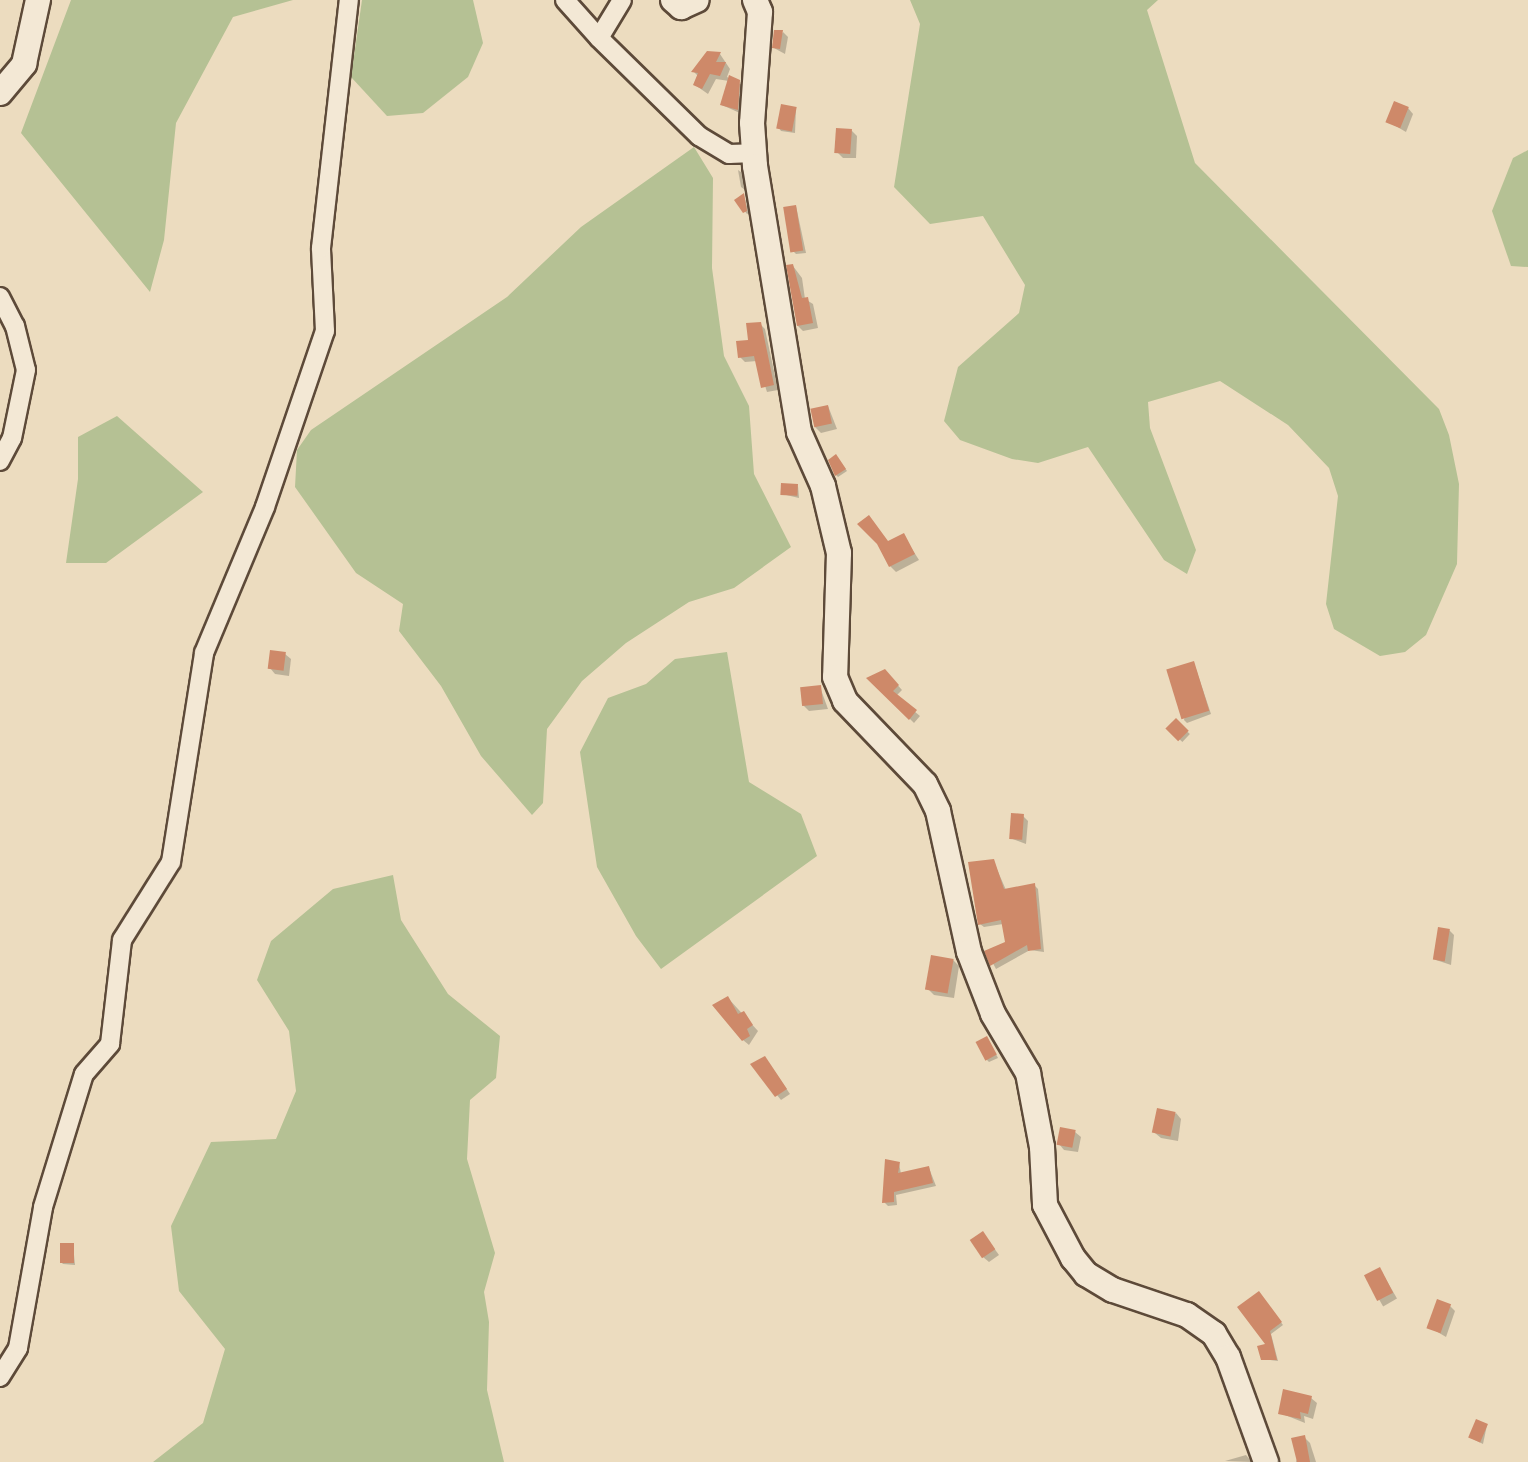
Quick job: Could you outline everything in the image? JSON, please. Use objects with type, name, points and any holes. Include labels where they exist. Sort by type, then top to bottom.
[{"type":"main road","points":[[0,93],[24,64],[38,0]]},
{"type":"main road","points":[[673,0],[681,7],[697,0]]},
{"type":"main road","points":[[755,0],[760,12],[754,153],[799,432],[823,486],[839,553],[835,677],[845,701],[925,785],[938,811],[969,952],[993,1014],[1028,1073],[1042,1147],[1045,1205],[1073,1258],[1086,1273],[1113,1290],[1187,1315],[1214,1334],[1228,1357],[1265,1462]]},
{"type":"street","points":[[0,1377],[18,1349],[43,1207],[83,1074],[110,1044],[122,940],[171,862],[204,653],[265,507],[325,331],[321,248],[349,0]]},
{"type":"street","points":[[565,0],[599,38],[699,136],[729,154],[754,153]]},
{"type":"street","points":[[599,38],[622,0]]},
{"type":"street","points":[[0,297],[15,326],[26,370],[12,438],[0,461]]},
{"type":"green space","points":[[71,0],[293,0],[233,17],[176,123],[164,240],[150,292],[21,133]]},
{"type":"green space","points":[[362,0],[473,0],[483,43],[468,77],[423,113],[387,116],[351,77]]},
{"type":"green space","points":[[910,0],[1158,0],[1147,10],[1195,163],[1439,409],[1449,435],[1459,484],[1457,564],[1426,635],[1405,652],[1380,656],[1334,629],[1326,604],[1338,496],[1329,468],[1288,425],[1220,381],[1148,402],[1150,428],[1196,550],[1187,574],[1164,560],[1088,447],[1038,463],[1012,459],[960,440],[944,421],[958,367],[1019,313],[1025,285],[983,216],[930,224],[894,187],[920,24]]},
{"type":"green space","points":[[694,147],[713,178],[712,268],[724,356],[749,406],[754,474],[791,547],[734,588],[689,602],[626,643],[582,681],[547,729],[543,803],[532,815],[481,756],[441,686],[399,631],[403,604],[356,573],[295,487],[297,450],[311,430],[507,297],[581,227]]},
{"type":"green space","points":[[1528,150],[1528,267],[1511,266],[1492,211],[1513,158]]},
{"type":"green space","points":[[117,416],[203,492],[106,563],[66,563],[78,479],[78,437]]},
{"type":"green space","points":[[727,652],[749,782],[801,814],[817,856],[661,969],[636,936],[597,867],[580,752],[608,698],[646,684],[675,659]]},
{"type":"green space","points":[[393,875],[401,920],[448,994],[500,1036],[496,1078],[470,1100],[467,1159],[495,1253],[484,1292],[489,1322],[487,1390],[504,1462],[153,1462],[203,1423],[225,1349],[179,1291],[171,1226],[211,1142],[276,1139],[296,1091],[289,1031],[257,980],[271,941],[333,889]]},
{"type":"building","points":[[774,30],[783,30],[780,49],[772,48]]},
{"type":"building","points":[[707,51],[721,52],[716,62],[726,62],[720,76],[710,74],[702,89],[693,85],[698,73],[691,72]]},
{"type":"building","points":[[729,75],[740,80],[738,110],[720,105]]},
{"type":"building","points":[[1394,101],[1409,107],[1400,128],[1385,122]]},
{"type":"building","points":[[781,104],[797,107],[792,132],[776,129]]},
{"type":"building","points":[[836,128],[852,129],[850,154],[834,153]]},
{"type":"building","points":[[744,193],[747,211],[743,213],[734,200]]},
{"type":"building","points":[[796,205],[803,250],[790,252],[783,207]]},
{"type":"building","points":[[793,264],[802,298],[808,297],[813,323],[797,326],[786,265]]},
{"type":"building","points":[[761,322],[774,385],[761,388],[754,356],[738,358],[736,341],[748,340],[746,323]]},
{"type":"building","points":[[828,405],[832,424],[814,427],[810,409]]},
{"type":"building","points":[[836,454],[846,469],[835,476],[828,460]]},
{"type":"building","points":[[781,483],[798,484],[797,496],[780,495]]},
{"type":"building","points":[[869,515],[888,541],[904,533],[915,554],[889,567],[877,544],[857,524]]},
{"type":"building","points":[[270,650],[286,652],[284,671],[268,669]]},
{"type":"building","points":[[1194,661],[1209,711],[1181,719],[1166,669]]},
{"type":"building","points":[[885,669],[899,685],[893,691],[917,710],[909,720],[866,678]]},
{"type":"building","points":[[821,685],[823,704],[802,706],[800,687]]},
{"type":"building","points":[[1176,718],[1189,731],[1178,741],[1165,729]]},
{"type":"building","points":[[1011,813],[1024,814],[1022,840],[1009,839]]},
{"type":"building","points":[[994,859],[1004,889],[1035,883],[1041,949],[1028,951],[1027,945],[990,966],[984,951],[1005,942],[1001,920],[978,925],[968,862]]},
{"type":"building","points":[[1438,927],[1450,929],[1445,961],[1433,960]]},
{"type":"building","points":[[931,955],[954,959],[948,993],[925,989]]},
{"type":"building","points":[[728,996],[738,1014],[744,1011],[753,1025],[747,1029],[750,1036],[742,1041],[712,1005]]},
{"type":"building","points":[[987,1036],[997,1055],[985,1061],[976,1042]]},
{"type":"building","points":[[765,1056],[787,1089],[775,1097],[750,1064]]},
{"type":"building","points":[[1157,1108],[1176,1112],[1170,1136],[1152,1132]]},
{"type":"building","points":[[1060,1127],[1076,1130],[1072,1148],[1057,1145]]},
{"type":"building","points":[[885,1159],[900,1162],[898,1173],[929,1166],[933,1183],[894,1192],[894,1202],[882,1203]]},
{"type":"building","points":[[983,1231],[995,1249],[982,1258],[970,1240]]},
{"type":"building","points":[[60,1243],[74,1243],[74,1263],[60,1263]]},
{"type":"building","points":[[1380,1267],[1393,1293],[1377,1301],[1364,1275]]},
{"type":"building","points":[[1259,1291],[1282,1322],[1270,1331],[1277,1360],[1261,1360],[1257,1346],[1265,1344],[1237,1307]]},
{"type":"building","points":[[1437,1299],[1451,1304],[1440,1333],[1426,1328]]},
{"type":"building","points":[[1283,1389],[1312,1396],[1308,1414],[1300,1412],[1301,1419],[1278,1414]]},
{"type":"building","points":[[1476,1419],[1488,1424],[1480,1442],[1468,1437]]},
{"type":"building","points":[[1305,1435],[1310,1462],[1297,1462],[1291,1438]]}]
